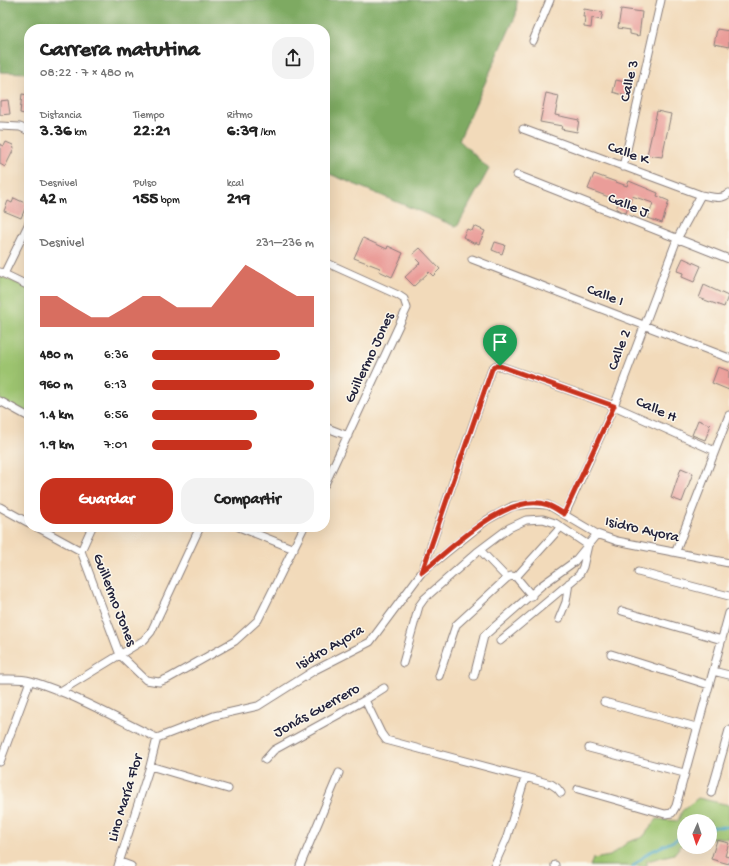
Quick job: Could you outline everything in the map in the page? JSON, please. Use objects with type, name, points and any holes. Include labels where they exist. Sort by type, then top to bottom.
[{"type":"street","points":[[533,41],[550,0]]},
{"type":"street","name":"Calle 3","points":[[623,167],[661,0]]},
{"type":"street","points":[[0,126],[20,127],[24,129]]},
{"type":"street","name":"Calle K","points":[[523,129],[623,167],[701,194],[720,198],[728,194]]},
{"type":"street","name":"Calle J","points":[[517,175],[729,259]]},
{"type":"street","name":"Calle 2","points":[[564,514],[614,406],[677,239],[701,194]]},
{"type":"street","points":[[24,231],[2,273],[24,284]]},
{"type":"street","name":"Calle I","points":[[472,259],[729,358]]},
{"type":"street","name":"Guillermo Jones","points":[[330,265],[398,295],[404,299],[407,308],[330,474]]},
{"type":"street","name":"Calle H","points":[[422,572],[492,369],[495,366],[500,366],[614,406],[715,451]]},
{"type":"street","points":[[0,402],[24,414]]},
{"type":"street","points":[[676,551],[729,415]]},
{"type":"street","points":[[330,428],[348,436]]},
{"type":"street","name":"Isidro Ayora","points":[[157,738],[214,716],[258,706],[315,670],[370,642],[422,572],[487,520],[513,506],[531,504],[548,505],[597,534],[617,541],[676,551],[729,563]]},
{"type":"street","points":[[0,507],[24,520]]},
{"type":"street","points":[[403,663],[422,602],[480,550],[509,528],[526,520],[543,519],[561,527],[588,545]]},
{"type":"street","points":[[516,577],[561,527]]},
{"type":"street","name":"Guillermo Jones","points":[[46,532],[81,551],[120,655],[146,680],[159,682],[169,678],[235,641],[258,620],[302,532]]},
{"type":"street","points":[[81,551],[90,532]]},
{"type":"street","points":[[59,692],[144,640],[151,632],[198,532]]},
{"type":"street","points":[[252,532],[294,549]]},
{"type":"street","points":[[474,676],[484,636],[574,562],[597,534]]},
{"type":"street","points":[[500,641],[581,572],[588,545]]},
{"type":"street","points":[[480,550],[507,578]]},
{"type":"street","points":[[638,572],[729,596]]},
{"type":"street","points":[[439,676],[456,625],[507,578],[510,576],[516,577],[532,596]]},
{"type":"street","points":[[559,619],[566,602],[569,583]]},
{"type":"street","points":[[622,611],[722,640]]},
{"type":"street","points":[[578,789],[665,814],[672,812],[676,806],[696,727],[729,613]]},
{"type":"street","points":[[611,654],[709,685]]},
{"type":"street","points":[[713,671],[729,675]]},
{"type":"street","points":[[0,679],[12,678],[30,680],[157,738]]},
{"type":"street","points":[[0,762],[30,680]]},
{"type":"street","name":"Jonás Guerrero","points":[[265,760],[274,750],[384,688]]},
{"type":"street","points":[[365,700],[386,740],[554,786],[561,793]]},
{"type":"street","points":[[604,702],[696,727]]},
{"type":"street","points":[[711,792],[729,730]]},
{"type":"street","name":"Lino María Flor","points":[[119,864],[150,766],[157,738]]},
{"type":"street","points":[[589,748],[684,773]]},
{"type":"street","points":[[150,766],[228,789]]},
{"type":"street","points":[[300,866],[339,773]]},
{"type":"street","points":[[494,866],[507,837],[525,778]]},
{"type":"street","points":[[119,864],[131,866]]},
{"type":"green space","points":[[0,0],[517,0],[516,15],[459,140],[489,169],[457,227],[330,174],[330,24],[24,24],[24,73],[0,72]]},
{"type":"green space","points":[[0,276],[24,286],[24,414],[0,401]]},
{"type":"green space","points":[[698,798],[729,805],[729,839],[717,837],[717,814],[681,814],[682,811]]},
{"type":"green space","points":[[657,819],[677,821],[677,850],[674,854],[647,861],[647,866],[590,866],[593,859],[610,856],[628,842],[643,837]]},
{"type":"building","points":[[584,9],[603,12],[601,20],[592,18],[591,28],[584,27]]},
{"type":"building","points":[[621,9],[642,12],[639,36],[630,34],[630,30],[618,28]]},
{"type":"building","points":[[717,29],[729,31],[729,47],[714,44]]},
{"type":"building","points":[[616,80],[629,83],[626,96],[613,92]]},
{"type":"building","points":[[546,93],[559,96],[555,115],[579,120],[577,132],[561,129],[562,126],[540,122]]},
{"type":"building","points":[[22,94],[24,94],[24,114],[20,113]]},
{"type":"building","points":[[8,100],[10,114],[0,115],[0,101]]},
{"type":"building","points":[[657,111],[671,114],[662,157],[647,155]]},
{"type":"building","points":[[6,142],[13,145],[14,149],[5,167],[0,164],[0,144],[4,146]]},
{"type":"building","points":[[594,174],[627,186],[629,181],[658,193],[657,196],[669,201],[662,223],[648,218],[653,203],[632,196],[626,213],[616,209],[619,201],[588,189]]},
{"type":"building","points":[[14,198],[24,203],[24,211],[21,218],[4,211],[8,201],[12,203]]},
{"type":"building","points":[[474,226],[485,231],[479,244],[475,242],[475,244],[463,237],[467,229],[472,231]]},
{"type":"building","points":[[363,238],[387,249],[388,246],[403,253],[392,277],[379,271],[380,268],[354,258]]},
{"type":"building","points":[[495,242],[505,245],[502,254],[492,250]]},
{"type":"building","points":[[420,248],[440,269],[433,276],[429,272],[414,286],[405,277],[420,263],[412,255]]},
{"type":"building","points":[[683,258],[701,266],[694,282],[682,277],[683,273],[677,271]]},
{"type":"building","points":[[704,285],[728,296],[724,307],[699,298]]},
{"type":"building","points":[[718,367],[729,371],[729,390],[712,383]]},
{"type":"building","points":[[698,420],[711,425],[705,440],[692,435]]},
{"type":"building","points":[[681,468],[693,473],[682,502],[671,498]]},
{"type":"building","points":[[717,840],[729,843],[725,856],[729,857],[729,864],[711,859],[713,854],[717,854]]},
{"type":"waterway","points":[[717,827],[729,827]]},
{"type":"waterway","points":[[633,866],[648,853],[677,839]]},
{"type":"route","points":[[495,366],[500,366],[614,406],[564,514],[548,505],[531,504],[513,506],[487,520],[422,572],[492,369],[495,366]]}]
